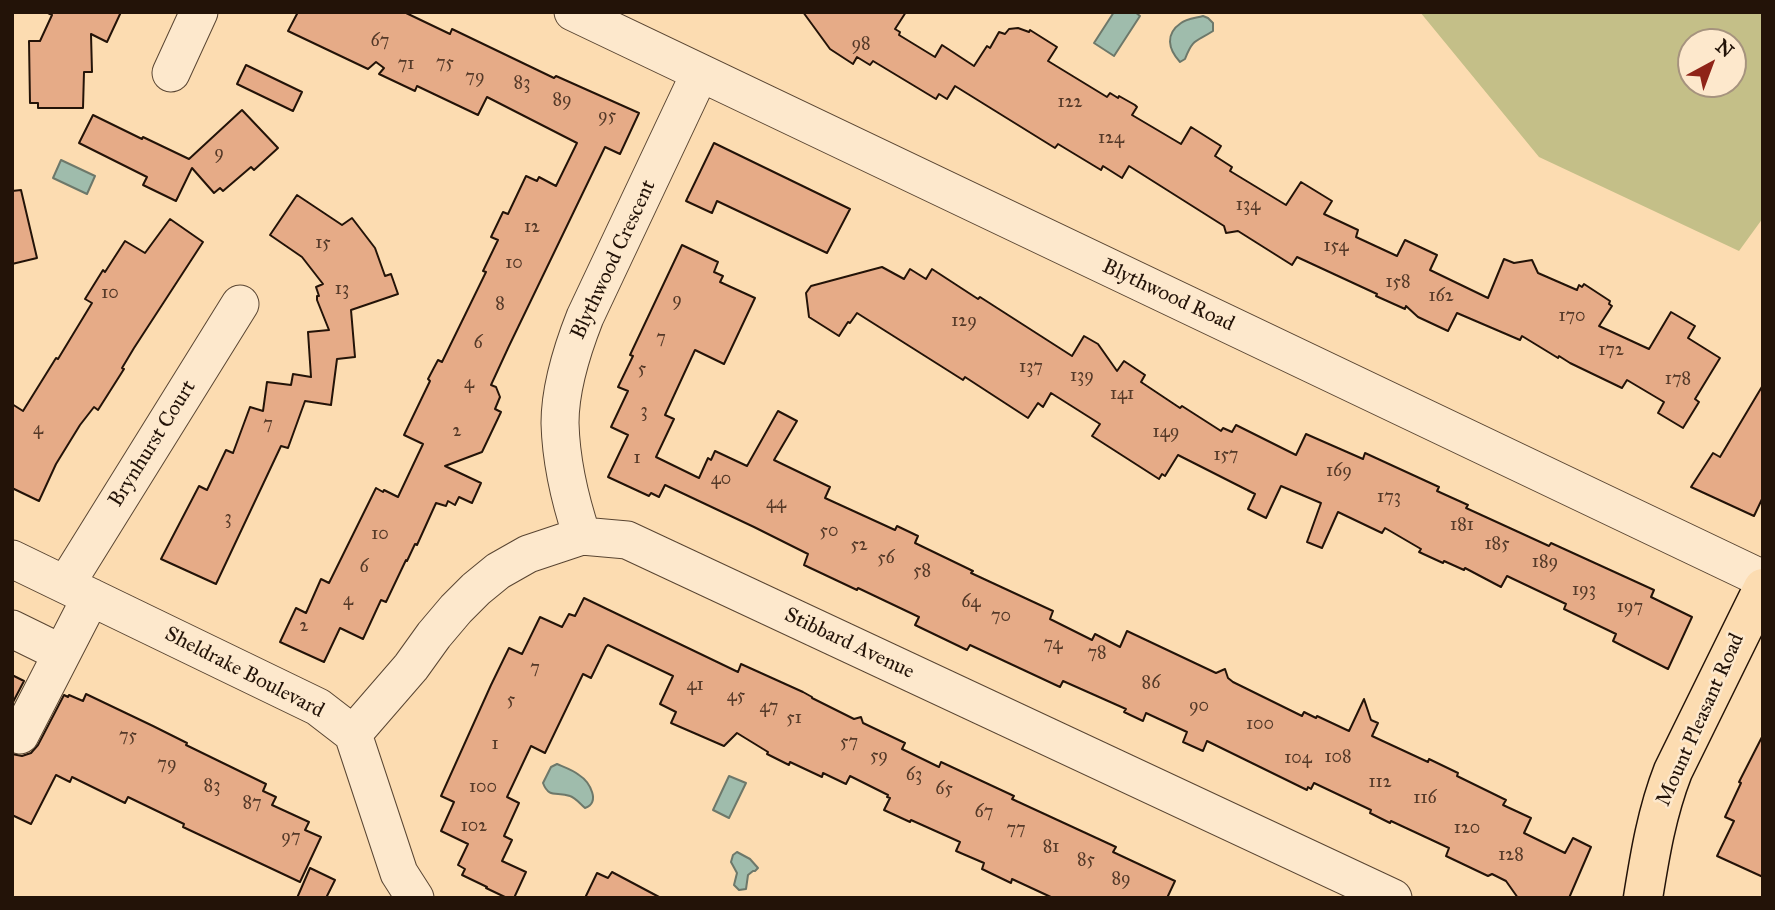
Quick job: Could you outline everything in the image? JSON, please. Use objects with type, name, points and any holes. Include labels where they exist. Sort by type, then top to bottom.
[{"type":"main road","name":"Mount Pleasant Road","points":[[1643,898],[1652,839],[1666,789],[1763,588]]},
{"type":"street","points":[[171,73],[199,12]]},
{"type":"street","name":"Blythwood Road","points":[[573,12],[1763,579]]},
{"type":"street","name":"Blythwood Crescent","points":[[582,536],[571,498],[561,434],[562,402],[569,364],[585,317],[700,74]]},
{"type":"street","name":"Brynhurst Court","points":[[20,735],[61,653],[78,591],[240,304]]},
{"type":"street","name":"Stibbard Avenue","points":[[352,734],[411,667],[448,618],[498,571],[528,554],[582,536],[627,540],[1392,898]]},
{"type":"street","name":"Sheldrake Boulevard","points":[[12,559],[318,708],[352,734]]},
{"type":"street","points":[[12,629],[61,653]]},
{"type":"street","points":[[352,734],[399,873],[415,898]]},
{"type":"shaded area","points":[[1114,12],[1135,12],[1140,16],[1114,56],[1094,43]]},
{"type":"shaded area","points":[[1420,12],[1763,12],[1763,218],[1739,251],[1539,157]]},
{"type":"shaded area","points":[[1203,16],[1213,23],[1213,31],[1193,44],[1185,59],[1180,62],[1171,47],[1172,32],[1183,22]]},
{"type":"shaded area","points":[[61,160],[95,176],[87,194],[53,178]]},
{"type":"shaded area","points":[[557,764],[587,782],[593,797],[590,805],[585,808],[572,797],[551,793],[545,788],[543,783],[551,767]]},
{"type":"shaded area","points":[[729,776],[746,783],[729,818],[713,810]]},
{"type":"shaded area","points":[[737,852],[750,859],[758,868],[748,875],[746,889],[739,890],[734,885],[737,873],[731,862]]},
{"type":"building","points":[[46,12],[121,12],[107,42],[91,34],[92,72],[84,72],[83,108],[38,108],[38,103],[30,103],[29,41],[40,41],[52,15]]},
{"type":"building","points":[[298,12],[404,12],[450,34],[452,29],[554,78],[556,76],[639,113],[620,154],[605,147],[509,346],[491,385],[496,387],[500,397],[495,409],[501,412],[482,452],[445,466],[481,483],[472,503],[459,497],[455,505],[448,501],[446,506],[436,503],[417,545],[415,544],[406,560],[386,602],[381,600],[363,639],[340,628],[324,662],[280,642],[296,608],[306,613],[321,579],[329,583],[376,488],[398,497],[423,444],[404,435],[430,381],[428,379],[438,360],[442,362],[486,272],[483,271],[498,240],[491,237],[503,212],[508,214],[526,176],[537,181],[539,177],[556,186],[577,143],[487,97],[478,115],[417,86],[415,91],[379,74],[384,68],[376,62],[368,69],[288,31]]},
{"type":"building","points":[[803,12],[906,12],[895,29],[900,32],[899,35],[935,57],[942,45],[974,66],[987,46],[990,48],[999,32],[1005,34],[1009,29],[1018,28],[1029,32],[1030,30],[1057,47],[1048,61],[1107,97],[1110,93],[1135,105],[1137,107],[1132,115],[1181,144],[1191,127],[1221,146],[1215,156],[1232,167],[1230,171],[1286,205],[1301,182],[1332,201],[1324,214],[1358,230],[1356,237],[1397,256],[1405,240],[1437,255],[1430,270],[1488,298],[1504,259],[1514,263],[1532,260],[1538,273],[1577,290],[1579,285],[1582,287],[1584,284],[1610,301],[1612,306],[1599,326],[1649,349],[1671,312],[1695,326],[1688,338],[1720,358],[1695,399],[1699,402],[1683,428],[1658,413],[1664,402],[1627,380],[1622,388],[1559,356],[1558,358],[1522,336],[1520,340],[1457,313],[1448,331],[1418,317],[1406,306],[1405,309],[1376,296],[1377,294],[1297,257],[1292,265],[1238,231],[1226,233],[1224,226],[1129,166],[1122,178],[1103,166],[1101,170],[1058,144],[1055,148],[955,86],[947,99],[939,94],[936,99],[873,61],[870,65],[857,57],[853,64],[830,49]]},
{"type":"building","points":[[246,65],[302,92],[293,111],[237,84]]},
{"type":"building","points":[[242,110],[278,148],[254,170],[251,167],[223,191],[220,188],[214,193],[192,168],[176,201],[143,185],[147,177],[79,143],[93,115],[189,159]]},
{"type":"building","points":[[714,143],[850,209],[827,253],[717,201],[712,213],[686,201]]},
{"type":"building","points":[[21,190],[37,258],[12,264],[12,191]]},
{"type":"building","points":[[297,195],[342,225],[352,218],[375,248],[385,276],[391,274],[398,294],[351,310],[355,357],[337,359],[331,405],[305,401],[288,448],[281,446],[216,584],[161,559],[199,486],[207,490],[226,450],[233,453],[250,407],[263,411],[267,382],[291,385],[293,374],[311,377],[308,332],[329,330],[317,300],[319,296],[316,287],[323,284],[302,257],[270,235]]},
{"type":"building","points":[[170,219],[203,242],[134,348],[98,410],[94,407],[80,425],[56,464],[39,501],[12,488],[12,404],[23,411],[92,303],[85,299],[125,241],[145,253]]},
{"type":"building","points":[[682,245],[718,262],[714,272],[723,276],[720,282],[755,298],[724,364],[695,350],[665,415],[674,419],[656,457],[699,478],[708,458],[711,460],[715,451],[747,466],[778,411],[797,421],[774,460],[830,487],[825,498],[895,530],[897,526],[918,536],[915,543],[973,571],[971,573],[1053,611],[1050,619],[1092,640],[1095,634],[1120,647],[1127,631],[1216,673],[1225,669],[1228,678],[1233,682],[1302,716],[1304,712],[1316,718],[1317,716],[1349,731],[1364,699],[1371,720],[1378,723],[1372,736],[1428,762],[1429,759],[1506,800],[1503,805],[1531,818],[1524,833],[1565,853],[1573,838],[1591,847],[1569,898],[1518,898],[1506,881],[1492,874],[1488,876],[1446,856],[1449,848],[1391,821],[1390,823],[1370,813],[1371,810],[1314,783],[1311,789],[1308,787],[1307,790],[1207,741],[1203,751],[1183,742],[1187,732],[1146,713],[1143,721],[1124,712],[1126,709],[1063,681],[1060,687],[970,645],[967,650],[915,625],[919,617],[804,565],[808,554],[754,527],[665,485],[659,497],[651,493],[649,496],[608,477],[628,435],[611,427],[628,391],[618,387],[633,356],[630,355]]},
{"type":"building","points":[[882,267],[904,279],[910,269],[926,279],[932,269],[1072,356],[1084,336],[1098,344],[1117,371],[1124,361],[1145,375],[1141,382],[1221,431],[1223,428],[1232,432],[1236,425],[1296,455],[1306,434],[1363,459],[1365,453],[1439,487],[1437,491],[1468,505],[1466,508],[1654,590],[1651,597],[1692,617],[1668,669],[1613,641],[1616,634],[1564,609],[1566,604],[1507,576],[1501,587],[1465,568],[1464,570],[1444,561],[1443,563],[1419,552],[1421,549],[1385,528],[1382,533],[1338,512],[1322,548],[1307,542],[1321,503],[1281,486],[1266,518],[1248,509],[1255,494],[1178,455],[1165,476],[1162,474],[1159,479],[1092,436],[1100,424],[1051,393],[1043,407],[1038,403],[1028,418],[857,313],[839,336],[809,317],[806,293],[811,286]]},
{"type":"building","points":[[1763,385],[1763,497],[1754,516],[1691,487],[1713,453],[1720,457]]},
{"type":"building","points":[[584,598],[738,672],[741,664],[854,719],[861,717],[863,723],[905,743],[902,749],[939,767],[941,762],[1014,796],[1012,799],[1116,847],[1113,852],[1175,881],[1167,898],[1053,898],[1012,879],[1011,883],[982,869],[984,863],[956,851],[960,842],[884,810],[890,798],[888,795],[850,776],[846,784],[823,773],[822,777],[790,762],[789,765],[767,754],[768,752],[737,733],[724,746],[671,723],[676,712],[660,704],[673,676],[608,645],[591,678],[583,674],[545,753],[531,746],[507,797],[519,803],[504,836],[512,840],[502,861],[526,872],[514,898],[507,898],[486,888],[462,875],[465,869],[458,865],[468,844],[441,831],[454,802],[441,796],[509,648],[522,654],[540,617],[562,627],[569,614],[575,616]]},
{"type":"building","points":[[12,675],[24,681],[12,704]]},
{"type":"building","points":[[86,694],[266,784],[263,791],[276,797],[272,805],[309,822],[305,830],[321,837],[300,882],[183,827],[184,824],[128,797],[125,803],[72,777],[70,782],[56,775],[31,824],[12,815],[12,754],[22,756],[31,753],[38,745],[64,695],[83,701]]},
{"type":"building","points":[[1763,735],[1763,877],[1717,856],[1734,821],[1725,817]]},
{"type":"building","points":[[310,868],[335,880],[326,898],[297,898]]},
{"type":"building","points":[[612,872],[661,898],[585,898],[597,873],[608,878]]}]
